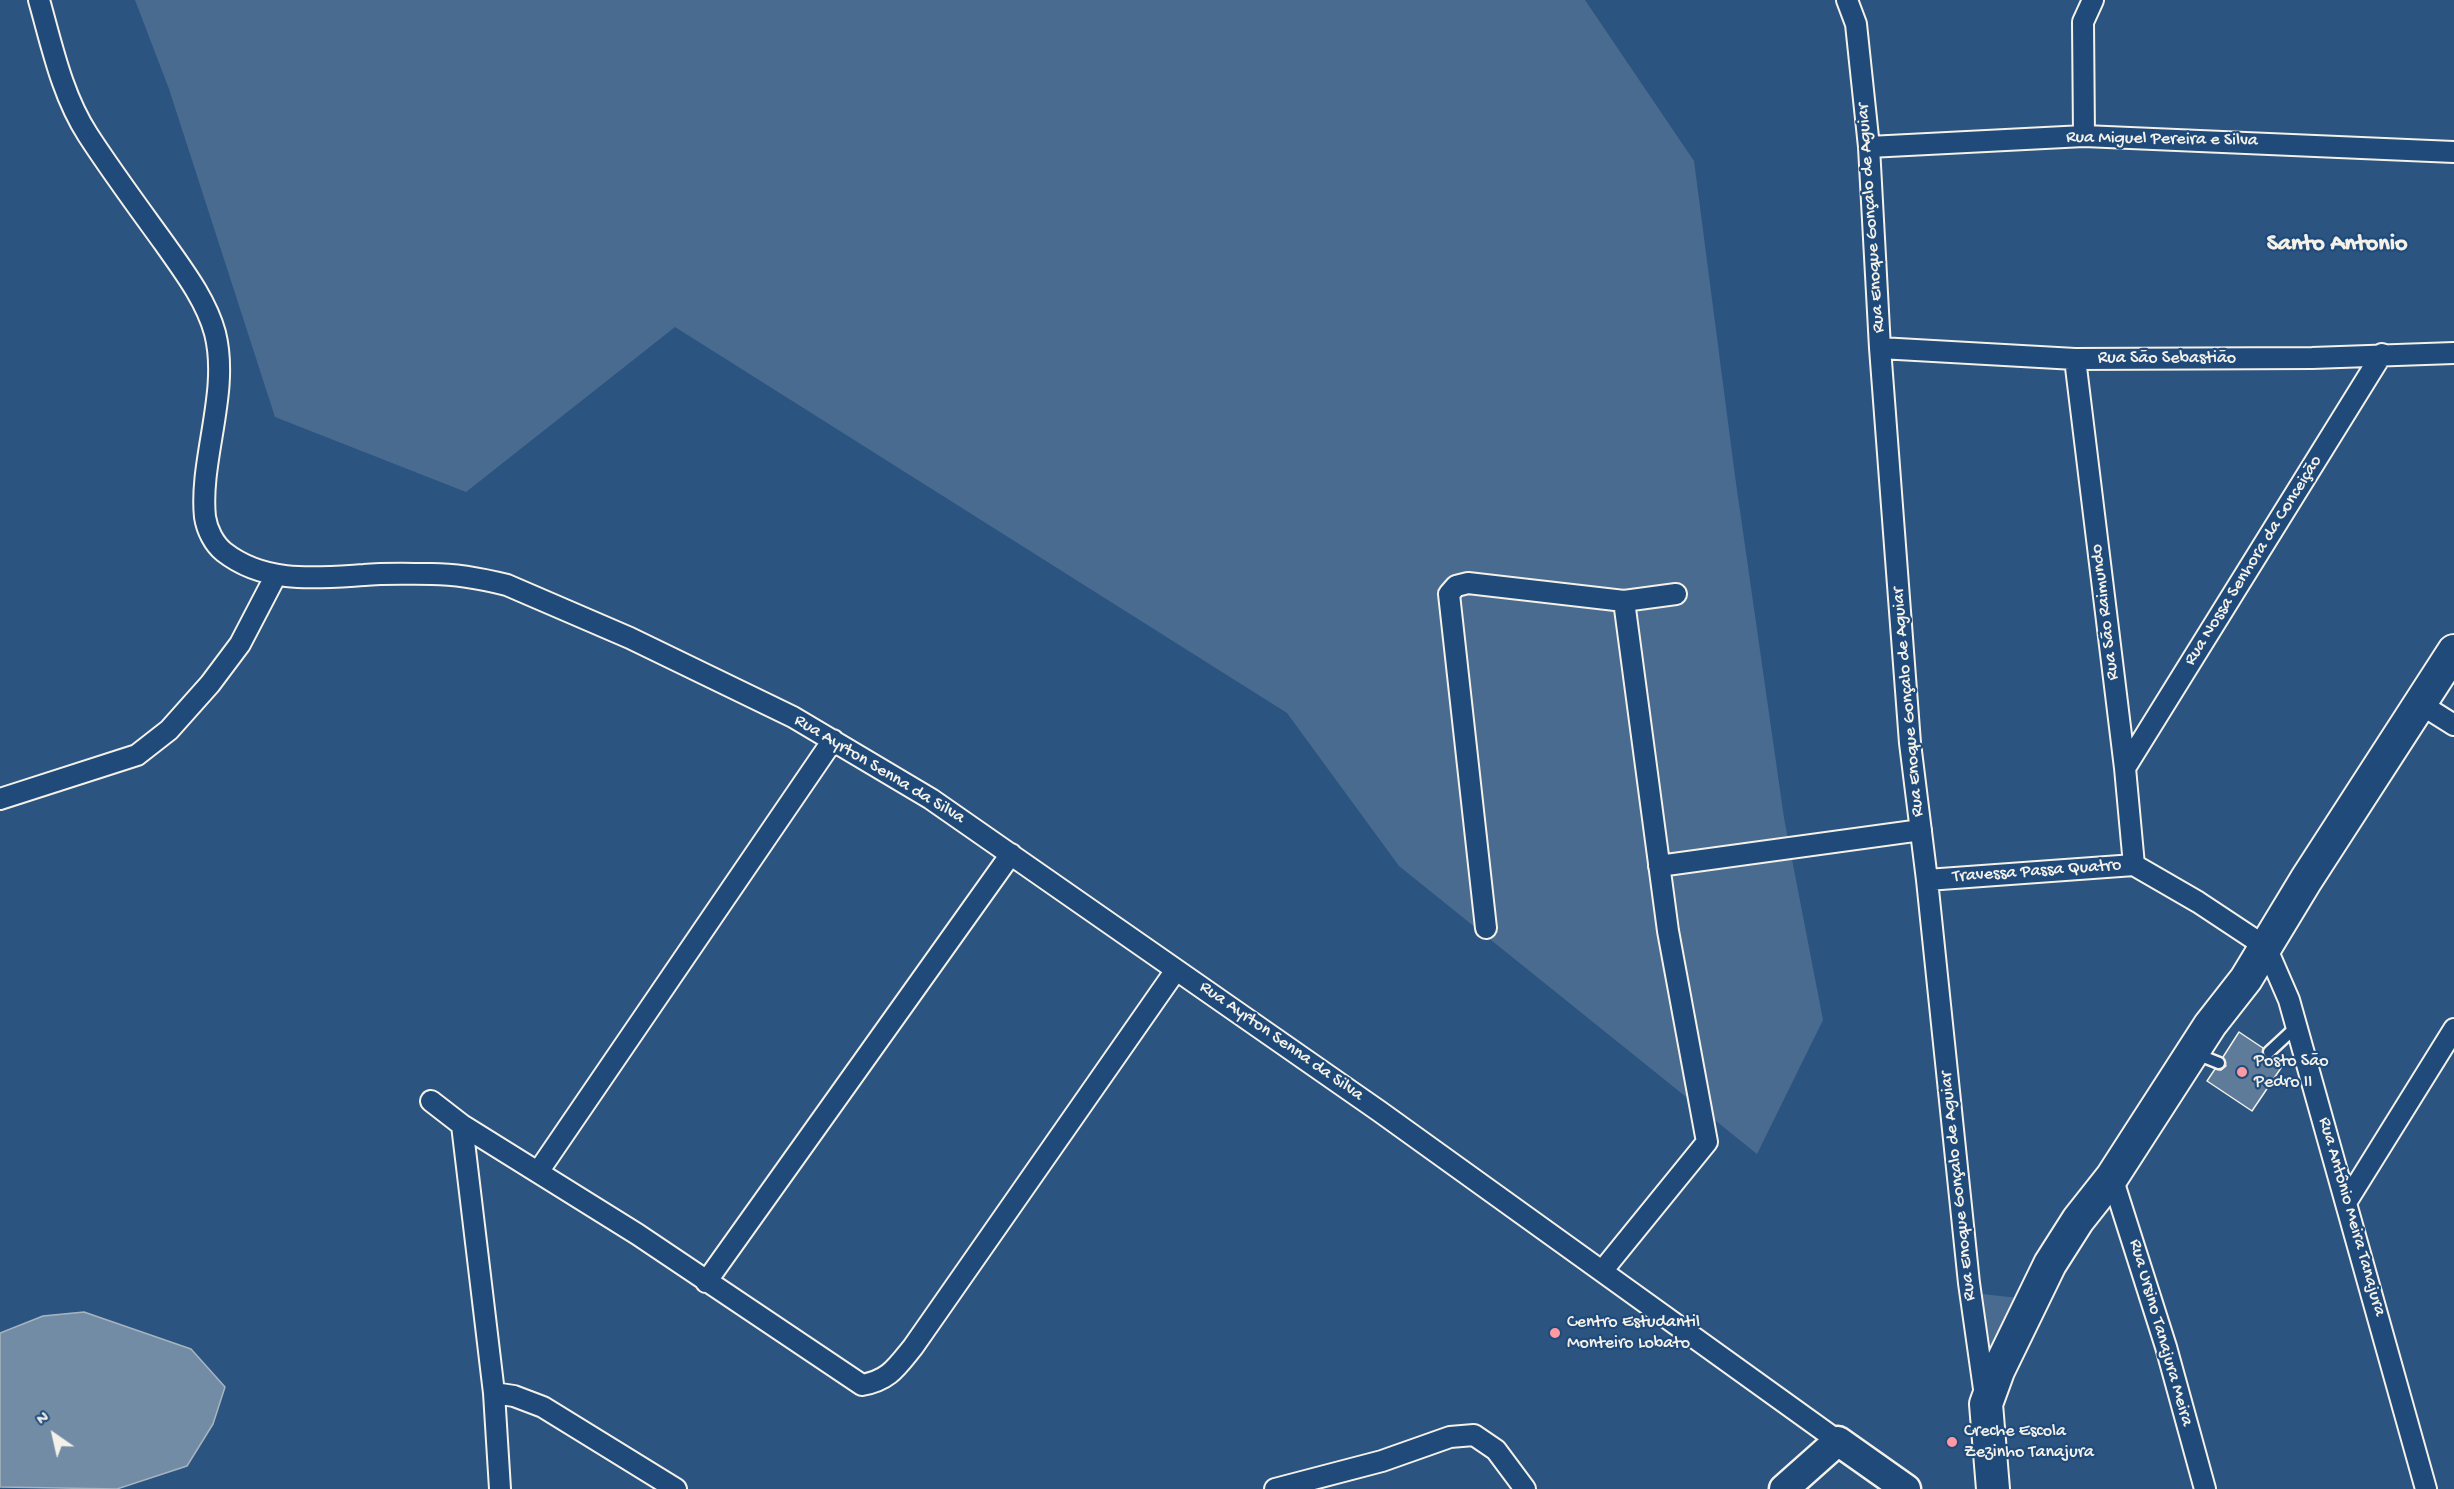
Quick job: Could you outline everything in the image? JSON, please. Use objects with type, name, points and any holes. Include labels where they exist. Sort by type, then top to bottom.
[{"type":"main road","points":[[1993,1489],[1986,1404],[1998,1371],[2050,1264],[2078,1220],[2206,1058],[2266,947],[2306,880],[2454,651]]},
{"type":"street","name":"Rua Ayrton Senna da Silva","points":[[39,0],[56,63],[73,108],[88,135],[189,279],[215,332],[218,355],[217,389],[214,437],[206,484],[205,518],[211,536],[223,551],[238,560],[276,575],[311,578],[435,573],[486,579],[531,593],[793,717],[931,799],[1011,854],[1603,1270],[1906,1489]]},
{"type":"street","name":"Rua Enoque Gonçalo de Aguiar","points":[[1847,0],[1856,24],[1869,147],[1880,348],[1910,743],[1927,880],[1966,1261],[1986,1404]]},
{"type":"street","points":[[2084,136],[2083,22],[2093,0]]},
{"type":"street","name":"Rua Miguel Pereira e Silva","points":[[1869,147],[2084,136],[2454,152]]},
{"type":"street","name":"Rua São Sebastião","points":[[1880,348],[2076,359],[2312,358],[2454,353]]},
{"type":"street","name":"Rua Nossa Senhora da Conceição","points":[[2125,768],[2382,354]]},
{"type":"street","name":"Rua São Raimundo","points":[[2076,359],[2125,768],[2134,865]]},
{"type":"street","points":[[0,799],[138,755],[169,730],[210,684],[240,644],[276,575]]},
{"type":"street","points":[[1486,928],[1449,594],[1456,586],[1468,583],[1624,601],[1676,594]]},
{"type":"street","points":[[1603,1270],[1707,1142],[1668,931],[1624,601]]},
{"type":"street","points":[[2419,703],[2454,725]]},
{"type":"street","points":[[538,1172],[833,740]]},
{"type":"street","points":[[1659,866],[1921,830]]},
{"type":"street","points":[[706,1282],[1011,854]]},
{"type":"street","name":"Travessa Passa Quatro","points":[[1927,880],[2134,865],[2207,907],[2266,947]]},
{"type":"street","name":"Rua Antônio Meira Tanajura","points":[[2266,947],[2281,978],[2297,1026],[2426,1489]]},
{"type":"street","points":[[431,1101],[462,1125],[637,1234],[862,1385],[879,1382],[892,1372],[913,1347],[1176,970]]},
{"type":"street","points":[[2347,1201],[2447,1054],[2454,1029]]},
{"type":"street","points":[[462,1125],[495,1393],[500,1489]]},
{"type":"street","name":"Rua Ursino Tanajura Meira","points":[[2112,1177],[2166,1347],[2205,1489]]},
{"type":"street","points":[[495,1393],[514,1396],[543,1407],[676,1489]]},
{"type":"street","points":[[1275,1489],[1382,1461],[1450,1437],[1474,1435],[1496,1450],[1525,1489]]},
{"type":"street","points":[[1784,1489],[1838,1441]]},
{"type":"lane","points":[[2269,1052],[2297,1026]]},
{"type":"shaded area","points":[[135,0],[1585,0],[1694,161],[1735,476],[1784,818],[1823,1020],[1757,1154],[1399,866],[1287,713],[675,327],[466,492],[275,417],[169,89]]},
{"type":"shaded area","points":[[1982,1294],[2018,1298],[1990,1358],[1984,1330]]},
{"type":"shaded area","points":[[84,1312],[191,1349],[225,1387],[213,1424],[187,1466],[117,1489],[0,1487],[0,1333],[43,1316]]},
{"type":"building","points":[[2239,1032],[2263,1048],[2264,1057],[2270,1059],[2276,1056],[2285,1062],[2252,1111],[2207,1081],[2215,1069],[2221,1070],[2226,1066],[2223,1057]]},
{"type":"place","name":"Posto São Pedro II","points":[[2242,1072]]},
{"type":"place","name":"Centro Estudantil Monteiro Lobato","points":[[1555,1333]]},
{"type":"place","name":"Creche Escola Zezinho Tanajura","points":[[1952,1442]]},
{"type":"district","name":"Santo Antonio","points":[[2337,245]]}]
